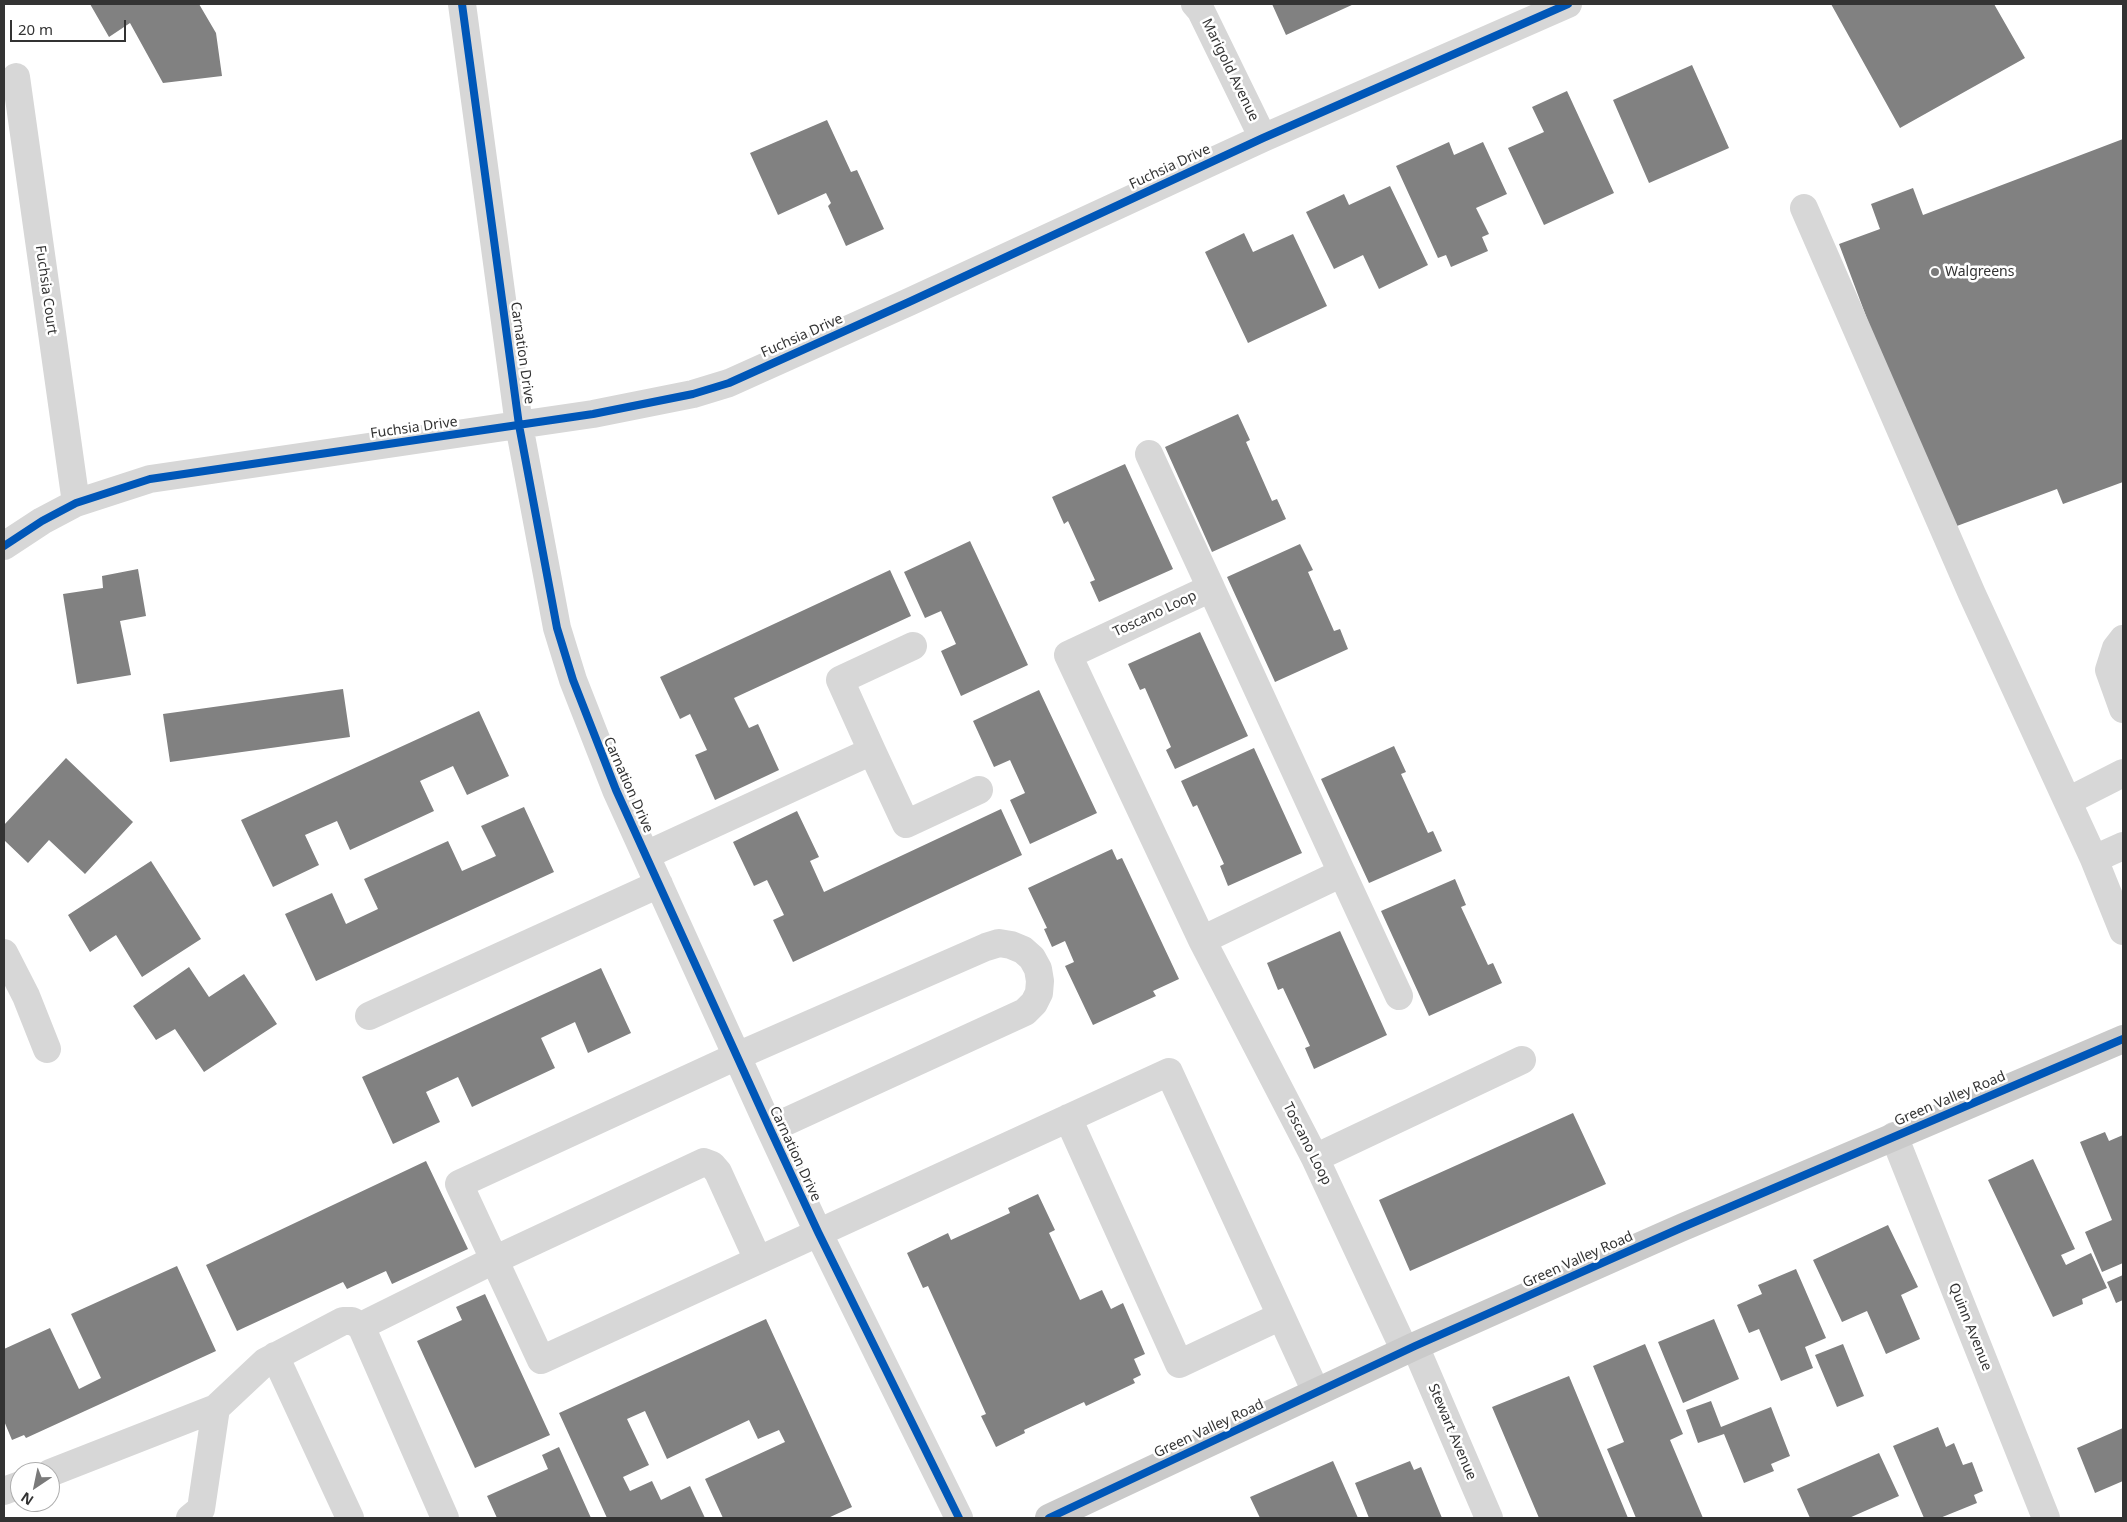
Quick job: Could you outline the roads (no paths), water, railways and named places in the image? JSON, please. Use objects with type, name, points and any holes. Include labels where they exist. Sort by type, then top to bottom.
[{"type":"main road","name":"Green Valley Road","points":[[1049,1518],[1410,1349],[1894,1136],[2123,1039]]},
{"type":"street","name":"Carnation Drive","points":[[462,4],[519,425],[542,557],[560,637],[589,727],[818,1232],[959,1518]]},
{"type":"street","name":"Marigold Avenue","points":[[1195,4],[1201,11],[1262,138]]},
{"type":"street","name":"Fuchsia Drive","points":[[4,546],[42,521],[76,504],[150,479],[519,425],[662,400],[729,382],[909,302],[1262,138],[1568,4]]},
{"type":"street","name":"Fuchsia Court","points":[[16,77],[76,504]]},
{"type":"street","points":[[1804,208],[1972,594],[2094,859],[2123,931]]},
{"type":"street","points":[[1149,454],[1211,588]]},
{"type":"street","name":"Toscano Loop","points":[[1398,996],[1211,588],[1068,655],[1202,940],[1315,1158],[1410,1349]]},
{"type":"street","points":[[2123,639],[2116,648],[2108,670],[2123,709]]},
{"type":"street","points":[[912,646],[840,680],[872,751],[906,824],[979,790]]},
{"type":"street","points":[[646,855],[872,751]]},
{"type":"street","points":[[2068,801],[2123,773]]},
{"type":"street","points":[[2094,859],[2123,846]]},
{"type":"street","points":[[1202,940],[1342,873]]},
{"type":"street","points":[[368,1016],[659,884]]},
{"type":"street","points":[[770,1129],[1014,1019],[1025,1012],[1036,998],[1040,981],[1038,969],[1032,958],[1023,950],[1011,945],[998,943],[738,1056],[459,1184],[541,1360],[1169,1072],[1316,1392]]},
{"type":"street","points":[[4,953],[26,996],[47,1049]]},
{"type":"street","points":[[1315,1158],[1522,1060]]},
{"type":"street","points":[[1068,1118],[1179,1364],[1281,1316]]},
{"type":"street","name":"Quinn Avenue","points":[[1894,1136],[2046,1518]]},
{"type":"street","points":[[361,1326],[494,1260],[704,1162],[712,1165],[718,1172],[758,1260]]},
{"type":"street","points":[[60,1469],[216,1408],[265,1362],[343,1321],[352,1321],[361,1326],[445,1518]]},
{"type":"street","name":"Stewart Avenue","points":[[1410,1349],[1489,1518]]},
{"type":"street","points":[[275,1356],[350,1518]]},
{"type":"street","points":[[190,1518],[201,1509],[216,1408]]},
{"type":"place","name":"Walgreens","points":[[1935,272]]}]
